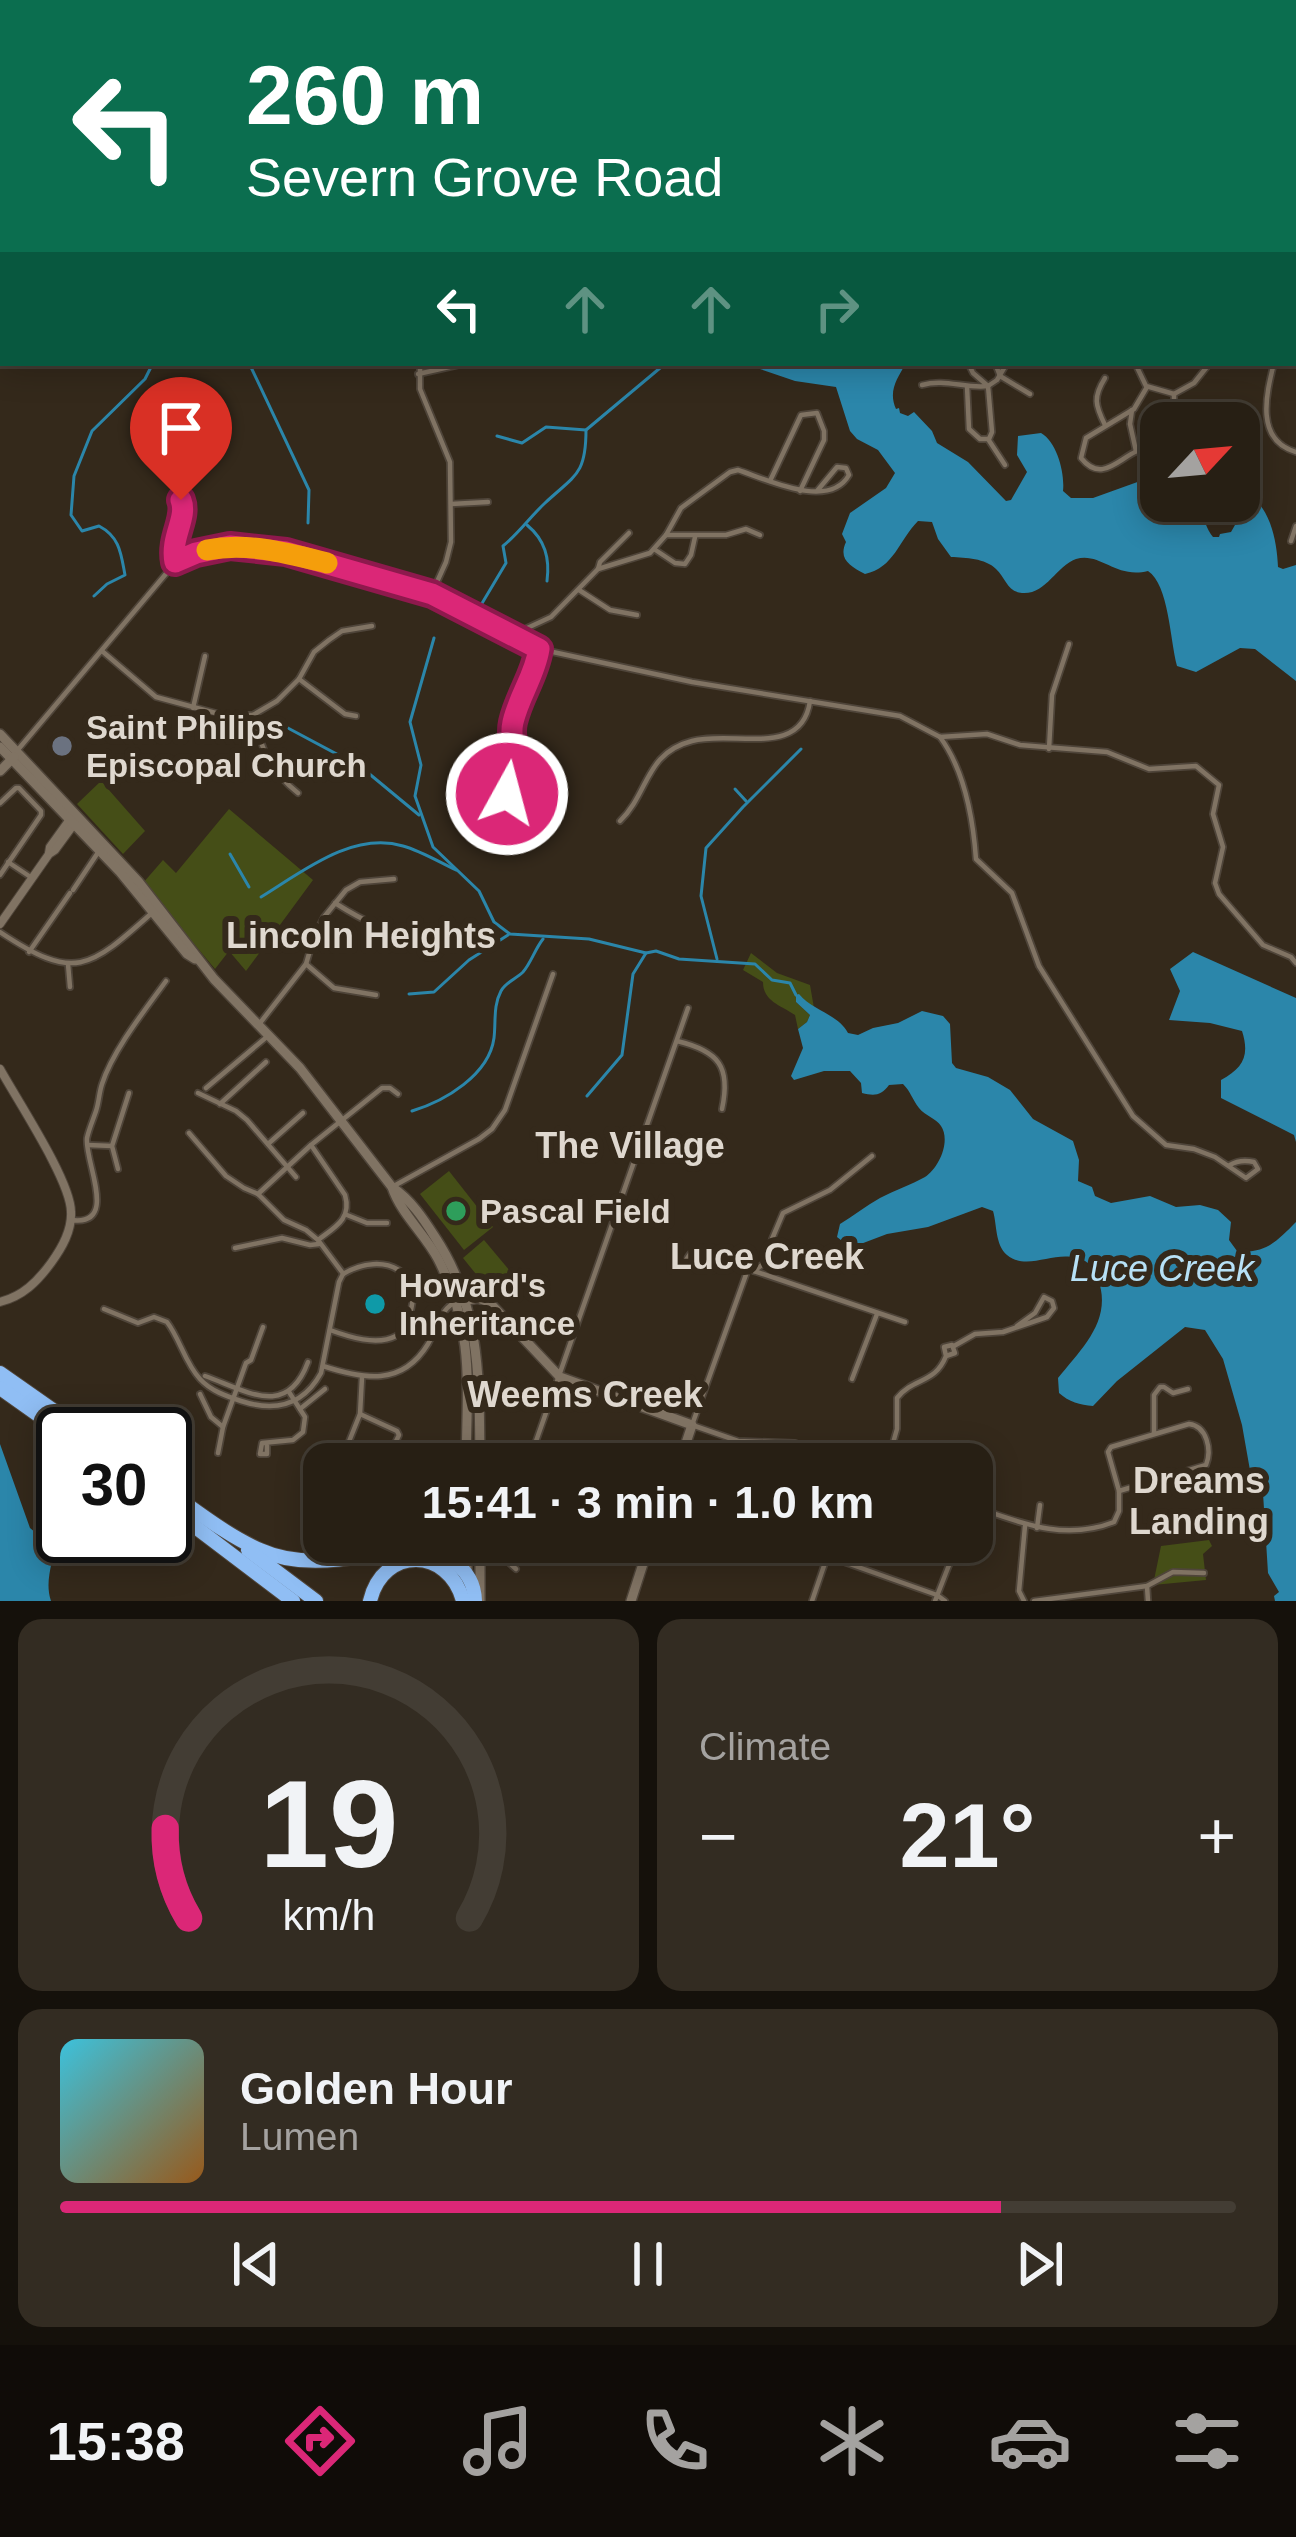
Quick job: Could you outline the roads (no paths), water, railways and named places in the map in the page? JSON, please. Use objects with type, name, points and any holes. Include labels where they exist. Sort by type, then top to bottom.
[{"type":"highway","points":[[0,1373],[48,1407]]},
{"type":"highway","points":[[0,1388],[36,1413]]},
{"type":"highway","points":[[192,1514],[282,1601]]},
{"type":"highway","points":[[192,1517],[258,1550],[303,1561]]},
{"type":"highway","points":[[197,1519],[293,1601]]},
{"type":"highway","points":[[197,1519],[316,1601]]},
{"type":"highway","points":[[370,1601],[384,1572],[414,1560],[440,1565],[474,1601]]},
{"type":"highway","points":[[457,1563],[474,1574],[474,1601]]},
{"type":"main road","points":[[0,734],[7,755],[135,884],[198,960]]},
{"type":"main road","points":[[0,771],[7,755]]},
{"type":"main road","points":[[73,819],[135,884],[187,953],[316,1088],[440,1244],[474,1328],[480,1443]]},
{"type":"main road","points":[[461,1300],[478,1298],[499,1309],[560,1377],[692,1425],[686,1443]]},
{"type":"main road","points":[[461,1300],[468,1358],[466,1443]]},
{"type":"main road","points":[[471,1563],[474,1574]]},
{"type":"main road","points":[[474,1574],[476,1563]]},
{"type":"main road","points":[[631,1601],[642,1563]]},
{"type":"street","points":[[419,366],[420,389],[450,462],[451,542],[432,594]]},
{"type":"street","points":[[418,374],[454,366]]},
{"type":"street","points":[[969,366],[988,386],[992,432],[988,440]]},
{"type":"street","points":[[996,366],[1000,376],[1030,394]]},
{"type":"street","points":[[922,385],[988,386],[1005,366]]},
{"type":"street","points":[[1136,366],[1147,387],[1174,394],[1194,383],[1208,366]]},
{"type":"street","points":[[1273,366],[1267,424],[1280,445],[1296,452]]},
{"type":"street","points":[[1105,377],[1095,400],[1106,425]]},
{"type":"street","points":[[968,386],[969,429],[980,440],[988,440]]},
{"type":"street","points":[[1136,451],[1132,410],[1147,387]]},
{"type":"street","points":[[1174,394],[1174,402]]},
{"type":"street","points":[[1132,410],[1084,440],[1081,456],[1091,468],[1107,469],[1140,452]]},
{"type":"street","points":[[770,481],[802,415],[817,413],[824,440],[800,491]]},
{"type":"street","points":[[175,562],[173,545],[184,512],[177,485],[209,445],[214,420]]},
{"type":"street","points":[[988,440],[1005,465]]},
{"type":"street","points":[[598,569],[654,549],[681,508],[730,472],[739,470],[800,491],[817,491],[830,491],[842,486],[849,475],[846,468],[837,466],[817,491]]},
{"type":"street","points":[[451,505],[488,502]]},
{"type":"street","points":[[1291,542],[1296,526]]},
{"type":"street","points":[[666,535],[726,535],[746,529],[760,535]]},
{"type":"street","points":[[511,636],[551,617],[629,533]]},
{"type":"street","points":[[654,549],[685,564],[695,537]]},
{"type":"street","points":[[7,755],[175,562],[230,546],[331,564],[432,594],[539,649],[678,679],[900,716],[940,737],[947,747],[972,812],[976,859],[1012,893],[1039,966],[1133,1117],[1166,1144],[1194,1149],[1230,1165]]},
{"type":"street","points":[[580,590],[610,610],[637,615]]},
{"type":"street","points":[[102,651],[156,697],[224,716],[253,715],[277,701],[328,640],[372,626]]},
{"type":"street","points":[[1048,749],[1052,695],[1069,644]]},
{"type":"street","points":[[499,806],[519,777],[521,760],[511,734],[539,649]]},
{"type":"street","points":[[193,708],[205,656]]},
{"type":"street","points":[[299,679],[345,714],[356,716]]},
{"type":"street","points":[[620,821],[633,808],[655,764],[670,751],[696,740],[790,735],[806,722],[811,701]]},
{"type":"street","points":[[253,715],[272,770],[298,794]]},
{"type":"street","points":[[940,737],[987,734],[1020,745],[1107,752],[1149,769],[1196,766],[1220,785],[1213,814],[1223,847],[1215,883],[1219,894],[1264,945],[1296,963]]},
{"type":"street","points":[[0,803],[16,788],[41,815],[0,875]]},
{"type":"street","points":[[73,819],[0,928],[29,952],[68,964],[99,956],[153,912]]},
{"type":"street","points":[[29,952],[99,851]]},
{"type":"street","points":[[8,862],[32,878]]},
{"type":"street","points":[[258,1025],[306,964],[314,937],[335,903],[352,885],[394,879]]},
{"type":"street","points":[[335,903],[365,922],[422,936]]},
{"type":"street","points":[[68,964],[70,987]]},
{"type":"street","points":[[306,964],[334,988],[376,995]]},
{"type":"street","points":[[392,1187],[492,1129],[505,1110],[553,974]]},
{"type":"street","points":[[71,1220],[88,1219],[99,1197],[87,1145],[102,1083],[131,1029],[166,981]]},
{"type":"street","points":[[536,1443],[688,1008]]},
{"type":"street","points":[[206,1088],[268,1035]]},
{"type":"street","points":[[677,1041],[703,1049],[719,1063],[727,1082],[722,1109]]},
{"type":"street","points":[[220,1104],[266,1062]]},
{"type":"street","points":[[0,1069],[67,1189],[71,1220],[60,1250],[43,1275],[25,1292],[0,1303]]},
{"type":"street","points":[[259,1194],[311,1144],[382,1088],[398,1094]]},
{"type":"street","points":[[118,1168],[112,1146],[129,1093]]},
{"type":"street","points":[[198,1093],[247,1120],[296,1177]]},
{"type":"street","points":[[268,1144],[303,1113]]},
{"type":"street","points":[[189,1133],[226,1176],[259,1194],[284,1220],[306,1230],[343,1274]]},
{"type":"street","points":[[235,1248],[282,1238],[310,1245],[347,1215],[346,1195],[311,1144]]},
{"type":"street","points":[[87,1145],[112,1146]]},
{"type":"street","points":[[767,1274],[772,1239],[783,1213],[830,1190],[872,1156]]},
{"type":"street","points":[[347,1215],[367,1223],[387,1223]]},
{"type":"street","points":[[697,1258],[721,1258],[905,1322]]},
{"type":"street","points":[[767,1261],[751,1270],[692,1425],[726,1438],[790,1443]]},
{"type":"street","points":[[104,1309],[138,1323],[154,1317],[167,1322],[197,1376],[212,1389],[269,1408],[296,1401],[314,1387],[343,1274],[376,1262],[392,1265],[409,1282],[411,1314],[403,1330],[389,1339],[352,1338],[330,1330]]},
{"type":"street","points":[[893,1443],[897,1398],[911,1385],[934,1375],[946,1356],[953,1355],[954,1346],[968,1336],[1003,1332],[1051,1314],[1050,1299],[1041,1299],[1036,1313],[1017,1326]]},
{"type":"street","points":[[323,1366],[362,1377],[388,1375],[412,1362],[430,1340],[444,1310],[461,1300]]},
{"type":"street","points":[[853,1379],[877,1314]]},
{"type":"street","points":[[218,1453],[236,1388],[263,1328]]},
{"type":"street","points":[[205,1376],[270,1397],[290,1392],[308,1362]]},
{"type":"street","points":[[348,1443],[360,1414],[362,1377]]},
{"type":"street","points":[[1154,1433],[1154,1395],[1160,1387],[1173,1393],[1188,1389]]},
{"type":"street","points":[[300,1409],[325,1389]]},
{"type":"street","points":[[267,1443],[293,1440],[306,1424],[290,1392]]},
{"type":"street","points":[[200,1394],[211,1417],[223,1427]]},
{"type":"street","points":[[360,1414],[397,1431],[395,1443]]},
{"type":"street","points":[[993,1514],[1050,1531],[1114,1522],[1119,1491],[1108,1452],[1111,1447],[1197,1425],[1204,1431],[1207,1465],[1119,1491]]},
{"type":"street","points":[[1037,1528],[1040,1505]]},
{"type":"street","points":[[1024,1601],[1019,1591],[1025,1526]]},
{"type":"street","points":[[509,1563],[516,1569]]},
{"type":"street","points":[[812,1601],[825,1563]]},
{"type":"street","points":[[843,1563],[945,1601]]},
{"type":"street","points":[[936,1598],[950,1563]]},
{"type":"street","points":[[1034,1601],[1147,1586],[1173,1572],[1204,1573]]},
{"type":"street","points":[[1147,1586],[1148,1601]]},
{"type":"street","points":[[1112,1601],[1115,1589]]},
{"type":"water","points":[[758,366],[904,366],[893,391],[896,409],[908,416],[914,412],[937,443],[968,462],[1006,501],[1027,472],[1017,455],[1018,436],[1041,433],[1056,451],[1063,491],[1071,498],[1093,498],[1140,481],[1140,522],[1205,522],[1213,537],[1219,537],[1231,532],[1235,522],[1260,522],[1260,506],[1272,528],[1278,567],[1296,565],[1296,681],[1255,649],[1240,648],[1196,672],[1177,666],[1165,600],[1148,571],[1126,572],[1093,559],[1076,559],[1038,590],[1017,592],[986,563],[951,557],[932,522],[918,521],[883,566],[865,574],[845,557],[842,534],[850,513],[886,488],[895,473],[878,450],[850,431],[836,387],[795,381]]},
{"type":"water","points":[[1193,952],[1296,998],[1296,1142],[1294,1135],[1221,1098],[1221,1080],[1235,1071],[1245,1054],[1242,1031],[1169,1020],[1180,991],[1170,969]]},
{"type":"water","name":"Luce Creek","points":[[799,994],[848,1033],[858,1035],[922,1011],[943,1016],[950,1024],[956,1068],[988,1077],[1010,1090],[1033,1119],[1073,1141],[1078,1181],[1092,1187],[1095,1196],[1111,1203],[1150,1196],[1176,1207],[1200,1205],[1218,1210],[1231,1222],[1229,1240],[1237,1251],[1263,1248],[1296,1222],[1296,1601],[1275,1601],[1279,1592],[1268,1573],[1263,1493],[1251,1476],[1223,1359],[1205,1330],[1185,1327],[1093,1406],[1079,1404],[1059,1393],[1058,1378],[1093,1333],[1101,1308],[1098,1279],[1085,1261],[1014,1259],[1000,1246],[993,1211],[982,1207],[858,1245],[837,1237],[840,1224],[930,1173],[942,1154],[944,1132],[903,1084],[870,1095],[862,1093],[861,1083],[850,1071],[824,1071],[794,1080],[791,1076],[803,1048],[798,1029],[810,1015],[796,1002]]},
{"type":"water","points":[[0,1444],[30,1528],[36,1533],[36,1563],[52,1563],[51,1601],[0,1601]]},
{"type":"waterway","points":[[94,596],[125,575],[111,535],[99,526],[82,531],[71,515],[74,476],[92,431],[145,379],[152,366]]},
{"type":"waterway","points":[[250,366],[309,490],[308,523]]},
{"type":"waterway","points":[[481,605],[506,563],[503,546],[577,473],[586,430],[662,366]]},
{"type":"waterway","points":[[497,436],[522,443],[546,427],[586,430]]},
{"type":"waterway","points":[[527,525],[545,550],[547,581]]},
{"type":"waterway","name":"Luce Creek","points":[[434,638],[410,722],[421,765],[415,796],[433,847],[479,891],[494,922],[510,934],[589,939],[679,959],[755,964],[772,980],[790,983],[796,995]]},
{"type":"waterway","points":[[286,727],[361,767],[419,815]]},
{"type":"waterway","name":"Luce Creek","points":[[717,959],[701,896],[706,848],[801,749]]},
{"type":"waterway","points":[[735,789],[746,801]]},
{"type":"waterway","name":"Luce Creek","points":[[261,897],[328,856],[365,844],[403,846],[456,870]]},
{"type":"waterway","points":[[230,854],[249,887]]},
{"type":"waterway","points":[[409,994],[434,992],[469,960],[508,935]]},
{"type":"waterway","name":"Luce Creek","points":[[412,1111],[464,1085],[484,1064],[494,1038],[501,991],[523,972],[543,939]]},
{"type":"waterway","points":[[587,1096],[622,1055],[633,974],[646,953]]},
{"type":"place","name":"Saint Philips Episcopal Church","points":[[62,746]]},
{"type":"place","name":"Pascal Field","points":[[456,1211]]},
{"type":"place","name":"Howard's Inheritance","points":[[375,1304]]},
{"type":"district","name":"Lincoln Heights","points":[[361,935]]},
{"type":"district","name":"The Village","points":[[630,1145]]},
{"type":"district","name":"Luce Creek","points":[[767,1256]]},
{"type":"district","name":"Weems Creek","points":[[585,1394]]},
{"type":"district","name":"Dreams Landing","points":[[1199,1500]]}]
